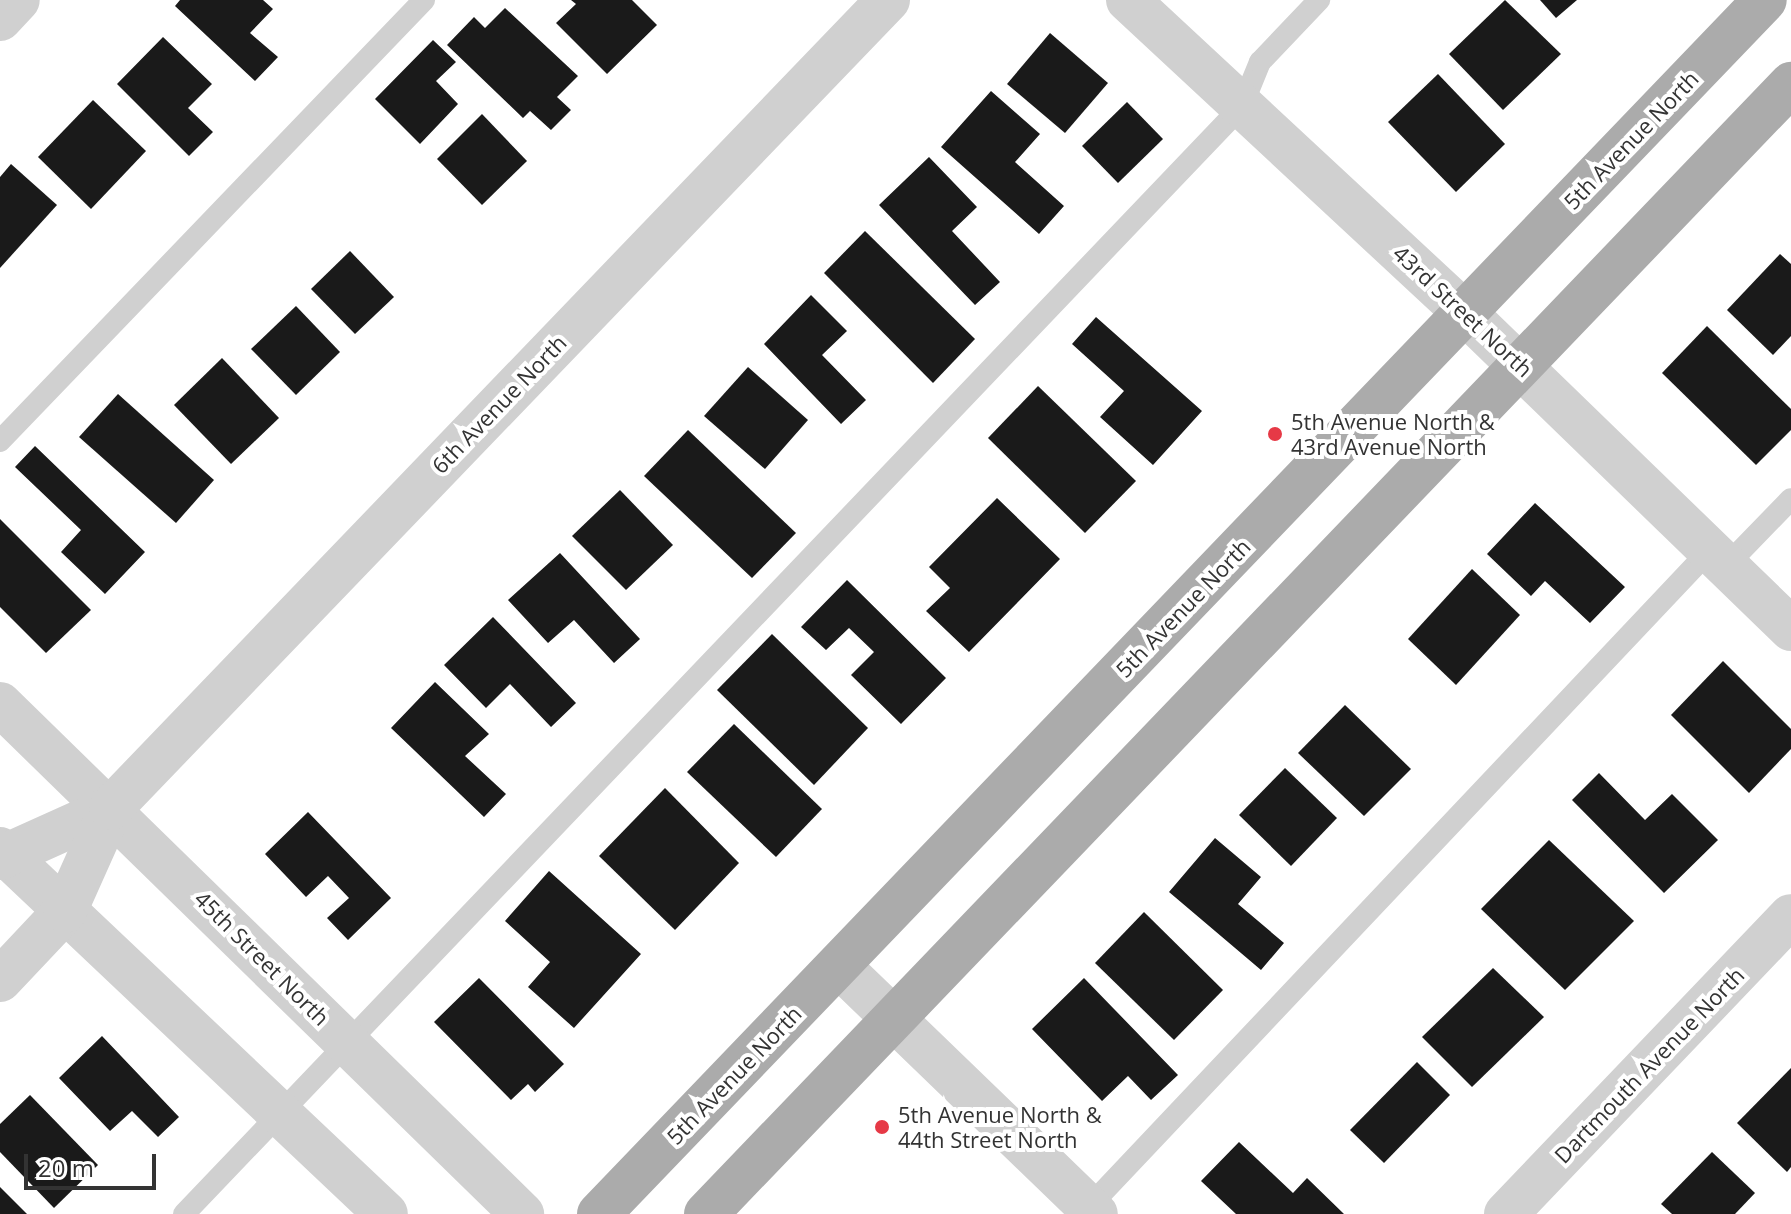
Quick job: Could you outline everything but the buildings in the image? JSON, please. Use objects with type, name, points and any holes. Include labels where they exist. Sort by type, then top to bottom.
[{"type":"main road","name":"5th Avenue North","points":[[599,1214],[1765,0]]},
{"type":"main road","points":[[706,1214],[896,1021],[1523,368],[1791,84]]},
{"type":"street","points":[[0,19],[18,0]]},
{"type":"street","name":"6th Avenue North","points":[[0,980],[65,911],[111,808],[888,0]]},
{"type":"street","name":"43rd Street North","points":[[1128,0],[1523,368],[1791,629]]},
{"type":"street","name":"45th Street North","points":[[0,704],[111,808],[522,1214]]},
{"type":"street","name":"6th Avenue North","points":[[1,853],[111,808]]},
{"type":"street","points":[[1,853],[386,1214]]},
{"type":"street","name":"Dartmouth Avenue North","points":[[1506,1214],[1791,916]]},
{"type":"street","points":[[839,966],[1089,1212]]},
{"type":"lane","points":[[0,441],[424,0]]},
{"type":"lane","points":[[184,1214],[1242,106],[1260,62],[1319,0]]},
{"type":"lane","points":[[1089,1212],[1718,558],[1791,499]]},
{"type":"place","name":"5th Avenue North & 43rd Avenue North","points":[[1275,434]]},
{"type":"place","name":"5th Avenue North & 44th Street North","points":[[882,1127]]}]
